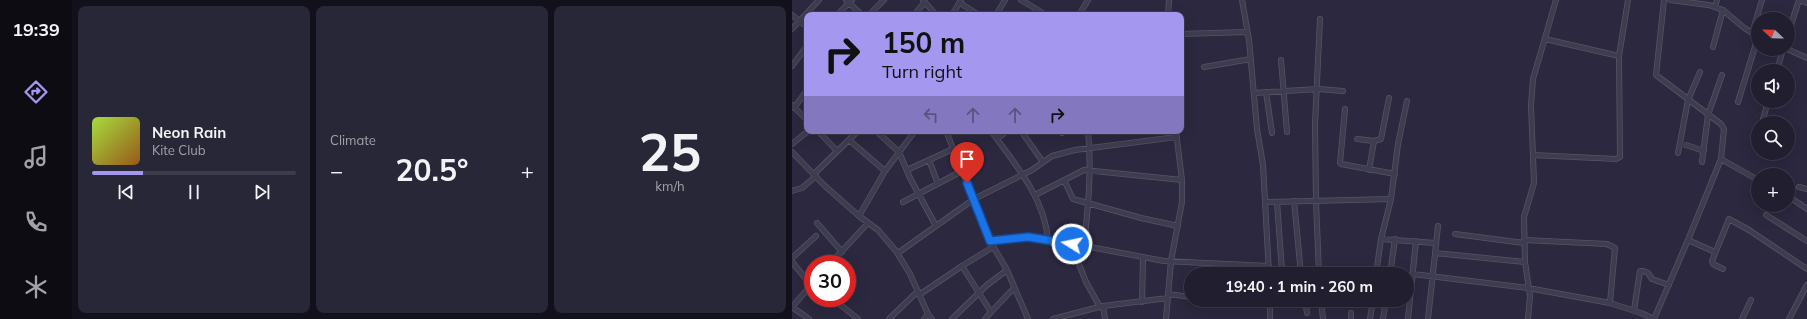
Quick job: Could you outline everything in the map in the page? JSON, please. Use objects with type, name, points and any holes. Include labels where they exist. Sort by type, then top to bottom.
[{"type":"street","points":[[808,12],[819,0]]},
{"type":"street","points":[[872,12],[884,0]]},
{"type":"street","points":[[998,12],[1005,0]]},
{"type":"street","points":[[1021,0],[1041,12]]},
{"type":"street","points":[[1081,12],[1088,0]]},
{"type":"street","points":[[1168,12],[1169,0]]},
{"type":"street","points":[[990,241],[1028,237],[1048,239],[1171,261],[1269,266],[1266,202],[1242,0]]},
{"type":"street","points":[[1528,319],[1530,296],[1525,262],[1524,217],[1534,183],[1533,79],[1556,0]]},
{"type":"street","points":[[1533,155],[1616,159],[1620,157],[1619,56],[1628,0]]},
{"type":"street","points":[[1414,274],[1433,278],[1528,288],[1610,303],[1634,310],[1654,319],[1721,159],[1724,130],[1721,124],[1656,75],[1664,0]]},
{"type":"street","points":[[1670,0],[1715,7],[1723,10],[1751,32]]},
{"type":"street","points":[[1715,7],[1716,0]]},
{"type":"street","points":[[1758,12],[1762,0]]},
{"type":"street","points":[[1795,12],[1799,0],[1807,3]]},
{"type":"street","points":[[840,12],[849,1],[859,12]]},
{"type":"street","points":[[916,12],[924,1],[933,12]]},
{"type":"street","points":[[954,12],[960,1],[975,12]]},
{"type":"street","points":[[1713,47],[1723,10]]},
{"type":"street","points":[[792,15],[804,25]]},
{"type":"street","points":[[792,29],[804,16]]},
{"type":"street","points":[[1319,267],[1315,124],[1318,89],[1320,19]]},
{"type":"street","points":[[1184,34],[1247,32]]},
{"type":"street","points":[[1545,39],[1619,56]]},
{"type":"street","points":[[792,66],[804,50]]},
{"type":"street","points":[[1795,53],[1807,58]]},
{"type":"street","points":[[1738,102],[1752,56]]},
{"type":"street","points":[[1204,67],[1250,59]]},
{"type":"street","points":[[1281,60],[1282,91],[1287,132]]},
{"type":"street","points":[[1678,153],[1688,100],[1700,72]]},
{"type":"street","points":[[1702,162],[1708,115],[1722,74]]},
{"type":"street","points":[[1254,93],[1318,89],[1343,90]]},
{"type":"street","points":[[1266,92],[1272,133]]},
{"type":"street","points":[[804,93],[793,106],[804,117]]},
{"type":"street","points":[[1357,139],[1374,141],[1381,139],[1389,98]]},
{"type":"street","points":[[1377,267],[1381,239],[1391,200],[1407,101]]},
{"type":"street","points":[[1345,109],[1340,163],[1343,165],[1395,174]]},
{"type":"street","points":[[792,144],[804,134]]},
{"type":"street","points":[[821,134],[838,151]]},
{"type":"street","points":[[792,190],[802,188],[855,134]]},
{"type":"street","points":[[879,134],[899,152],[927,212],[936,226]]},
{"type":"street","points":[[859,216],[885,170],[913,134]]},
{"type":"street","points":[[947,134],[990,241],[1007,270],[1028,319]]},
{"type":"street","points":[[993,134],[1023,174],[1035,195],[1044,216],[1048,239]]},
{"type":"street","points":[[997,139],[1003,134]]},
{"type":"street","points":[[1023,134],[1043,162]]},
{"type":"street","points":[[1084,246],[1089,203],[1090,148],[1088,134]]},
{"type":"street","points":[[1166,319],[1171,261],[1182,202],[1182,180],[1176,134]]},
{"type":"street","points":[[898,253],[974,199],[1023,174],[1052,156],[1075,150],[1177,137]]},
{"type":"street","points":[[849,140],[885,170]]},
{"type":"street","points":[[1369,170],[1374,141]]},
{"type":"street","points":[[1680,143],[1704,151]]},
{"type":"street","points":[[907,170],[953,149]]},
{"type":"street","points":[[792,152],[859,216],[878,230],[898,253],[928,314],[932,319]]},
{"type":"street","points":[[1721,159],[1751,176]]},
{"type":"street","points":[[928,160],[938,184]]},
{"type":"street","points":[[1035,195],[1079,171],[1090,170],[1182,180]]},
{"type":"street","points":[[903,202],[962,171]]},
{"type":"street","points":[[1064,180],[1073,199],[1141,218],[1178,226]]},
{"type":"street","points":[[1799,187],[1807,189]]},
{"type":"street","points":[[1266,202],[1391,200]]},
{"type":"street","points":[[1294,201],[1300,267]]},
{"type":"street","points":[[1795,201],[1807,209]]},
{"type":"street","points":[[1277,202],[1282,267]]},
{"type":"street","points":[[1766,215],[1807,241]]},
{"type":"street","points":[[1723,269],[1712,263],[1729,219],[1749,230],[1807,269]]},
{"type":"street","points":[[839,255],[868,223]]},
{"type":"street","points":[[817,224],[842,252]]},
{"type":"street","points":[[1428,319],[1438,226]]},
{"type":"street","points":[[1455,234],[1524,242],[1607,244],[1613,246],[1610,303]]},
{"type":"street","points":[[792,258],[816,236]]},
{"type":"street","points":[[1381,239],[1435,243]]},
{"type":"street","points":[[1391,267],[1395,239]]},
{"type":"street","points":[[1688,240],[1715,252]]},
{"type":"street","points":[[1414,267],[1416,241]]},
{"type":"street","points":[[1072,244],[1086,282],[1101,307],[1105,319]]},
{"type":"street","points":[[889,319],[918,293],[994,246]]},
{"type":"street","points":[[1435,252],[1525,262]]},
{"type":"street","points":[[1142,257],[1142,302]]},
{"type":"street","points":[[792,262],[804,275]]},
{"type":"street","points":[[962,266],[991,312]]},
{"type":"street","points":[[952,319],[987,284],[1007,270]]},
{"type":"street","points":[[1634,310],[1640,271],[1648,273],[1652,279],[1669,285]]},
{"type":"street","points":[[1789,319],[1807,285]]},
{"type":"street","points":[[985,319],[1014,288]]},
{"type":"street","points":[[804,293],[792,307],[809,319]]},
{"type":"street","points":[[1053,319],[1101,307],[1142,302],[1168,296],[1184,297]]},
{"type":"street","points":[[1742,319],[1751,300]]},
{"type":"street","points":[[843,307],[858,319]]},
{"type":"street","points":[[1270,307],[1270,319]]},
{"type":"street","points":[[1306,307],[1307,312]]},
{"type":"street","points":[[1322,307],[1323,319]]},
{"type":"street","points":[[1370,319],[1372,307]]},
{"type":"street","points":[[1383,319],[1385,307]]},
{"type":"street","points":[[1408,319],[1409,307]]},
{"type":"street","points":[[924,319],[928,314]]},
{"type":"route","points":[[967,183],[990,241],[1028,237],[1072,244]]}]
